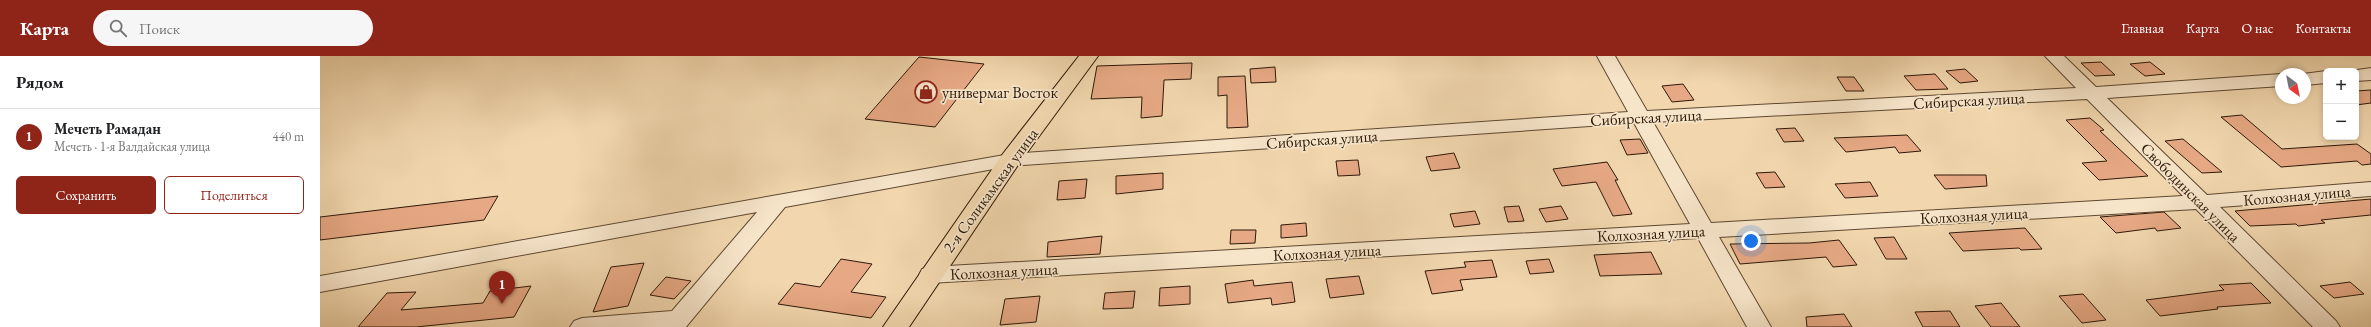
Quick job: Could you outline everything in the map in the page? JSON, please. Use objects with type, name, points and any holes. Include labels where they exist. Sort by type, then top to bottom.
[{"type":"main road","name":"2-я Соликамская улица","points":[[896,327],[930,275],[1010,160],[1089,56]]},
{"type":"street","points":[[1606,56],[1759,327]]},
{"type":"street","name":"Свободинская улица","points":[[2054,56],[2328,327]]},
{"type":"street","points":[[2359,75],[2371,74]]},
{"type":"street","points":[[2311,78],[2323,77]]},
{"type":"street","name":"Сибирская улица","points":[[320,284],[1010,160],[1641,117],[2093,93],[2275,80]]},
{"type":"street","name":"Колхозная улица","points":[[930,275],[2200,202],[2371,189]]},
{"type":"street","points":[[582,327],[675,323],[778,202]]},
{"type":"building","name":"универмаг Восток","points":[[919,57],[984,64],[935,127],[865,119]]},
{"type":"building","points":[[2101,62],[2115,75],[2095,76],[2081,63]]},
{"type":"building","points":[[2150,62],[2165,74],[2145,76],[2130,64]]},
{"type":"building","points":[[1192,63],[1191,79],[1164,80],[1162,116],[1141,118],[1142,97],[1091,99],[1097,66]]},
{"type":"building","points":[[1275,67],[1276,82],[1251,83],[1250,69]]},
{"type":"building","points":[[1965,69],[1978,81],[1960,83],[1946,71]]},
{"type":"building","points":[[1935,74],[1948,89],[1916,90],[1904,76]]},
{"type":"building","points":[[1245,76],[1248,127],[1227,128],[1227,95],[1218,96],[1218,77]]},
{"type":"building","points":[[1837,77],[1854,77],[1864,91],[1846,91]]},
{"type":"building","points":[[1683,84],[1694,100],[1672,102],[1662,86]]},
{"type":"building","points":[[2371,90],[2371,103],[2359,105],[2359,91]]},
{"type":"building","points":[[2242,115],[2282,149],[2357,144],[2371,154],[2371,164],[2362,165],[2357,161],[2281,167],[2221,117]]},
{"type":"building","points":[[2090,118],[2104,130],[2100,131],[2148,176],[2099,180],[2082,163],[2107,161],[2066,120]]},
{"type":"building","points":[[1795,128],[1804,141],[1784,142],[1776,129]]},
{"type":"building","points":[[1907,135],[1921,151],[1899,153],[1895,147],[1846,152],[1834,138]]},
{"type":"building","points":[[1640,139],[1648,153],[1627,155],[1620,140]]},
{"type":"building","points":[[2183,139],[2222,172],[2202,173],[2165,141]]},
{"type":"building","points":[[1454,153],[1460,168],[1431,171],[1426,157]]},
{"type":"building","points":[[1358,160],[1360,175],[1338,176],[1336,161]]},
{"type":"building","points":[[1607,162],[1618,180],[1615,180],[1632,214],[1613,216],[1596,182],[1562,186],[1553,169]]},
{"type":"building","points":[[1775,172],[1785,187],[1765,188],[1756,173]]},
{"type":"building","points":[[1163,173],[1163,189],[1116,194],[1116,176]]},
{"type":"building","points":[[1934,175],[1986,175],[1987,186],[1945,189]]},
{"type":"building","points":[[1087,179],[1085,198],[1057,200],[1059,181]]},
{"type":"building","points":[[1870,182],[1878,196],[1845,198],[1835,184]]},
{"type":"building","points":[[498,196],[484,220],[320,240],[320,217]]},
{"type":"building","points":[[2371,199],[2371,215],[2321,220],[2325,223],[2298,226],[2296,224],[2250,226],[2235,211]]},
{"type":"building","points":[[1519,206],[1524,221],[1508,222],[1504,207]]},
{"type":"building","points":[[1561,206],[1568,219],[1546,222],[1539,209]]},
{"type":"building","points":[[1475,211],[1480,224],[1454,227],[1450,214]]},
{"type":"building","points":[[2164,212],[2181,228],[2157,231],[2155,228],[2116,233],[2100,217]]},
{"type":"building","points":[[1306,223],[1307,236],[1281,238],[1281,225]]},
{"type":"building","points":[[2025,228],[2042,249],[2021,250],[2019,248],[1963,251],[1949,233]]},
{"type":"building","points":[[1231,230],[1256,230],[1255,243],[1230,244]]},
{"type":"building","points":[[1102,236],[1100,254],[1047,257],[1048,242]]},
{"type":"building","points":[[1894,237],[1907,259],[1886,259],[1874,238]]},
{"type":"building","points":[[1839,240],[1857,265],[1833,267],[1826,257],[1740,264],[1730,244],[1809,243]]},
{"type":"building","points":[[1651,252],[1662,274],[1600,276],[1594,255]]},
{"type":"building","points":[[841,259],[872,264],[851,292],[886,297],[871,318],[778,304],[795,283],[820,287]]},
{"type":"building","points":[[1549,259],[1554,272],[1530,274],[1526,261]]},
{"type":"building","points":[[1492,260],[1497,277],[1460,280],[1463,290],[1432,294],[1425,271],[1466,267],[1464,262]]},
{"type":"building","points":[[644,263],[628,306],[593,312],[611,267]]},
{"type":"building","points":[[1359,276],[1364,294],[1330,298],[1326,279]]},
{"type":"building","points":[[666,277],[691,281],[674,299],[650,295]]},
{"type":"building","points":[[1253,280],[1254,286],[1292,282],[1295,302],[1272,305],[1271,298],[1228,303],[1225,284]]},
{"type":"building","points":[[2350,282],[2364,294],[2334,298],[2320,286]]},
{"type":"building","points":[[2251,283],[2271,303],[2217,307],[2218,309],[2160,316],[2146,300],[2224,290],[2219,285]]},
{"type":"building","points":[[531,286],[514,317],[416,327],[358,327],[387,293],[416,292],[401,310],[483,303],[490,291]]},
{"type":"building","points":[[1190,286],[1190,304],[1159,306],[1160,288]]},
{"type":"building","points":[[1135,291],[1133,308],[1103,309],[1105,293]]},
{"type":"building","points":[[2083,294],[2106,320],[2082,323],[2059,296]]},
{"type":"building","points":[[1040,296],[1036,322],[1000,325],[1005,299]]},
{"type":"building","points":[[2001,303],[2020,327],[1991,327],[1975,306]]},
{"type":"building","points":[[1950,311],[1960,327],[1923,327],[1915,312]]},
{"type":"building","points":[[1844,314],[1852,327],[1807,327],[1806,317]]},
{"type":"place","name":"универмаг Восток","points":[[926,92]]},
{"type":"place","name":"Мечеть Рамадан","points":[[502,304]]}]
